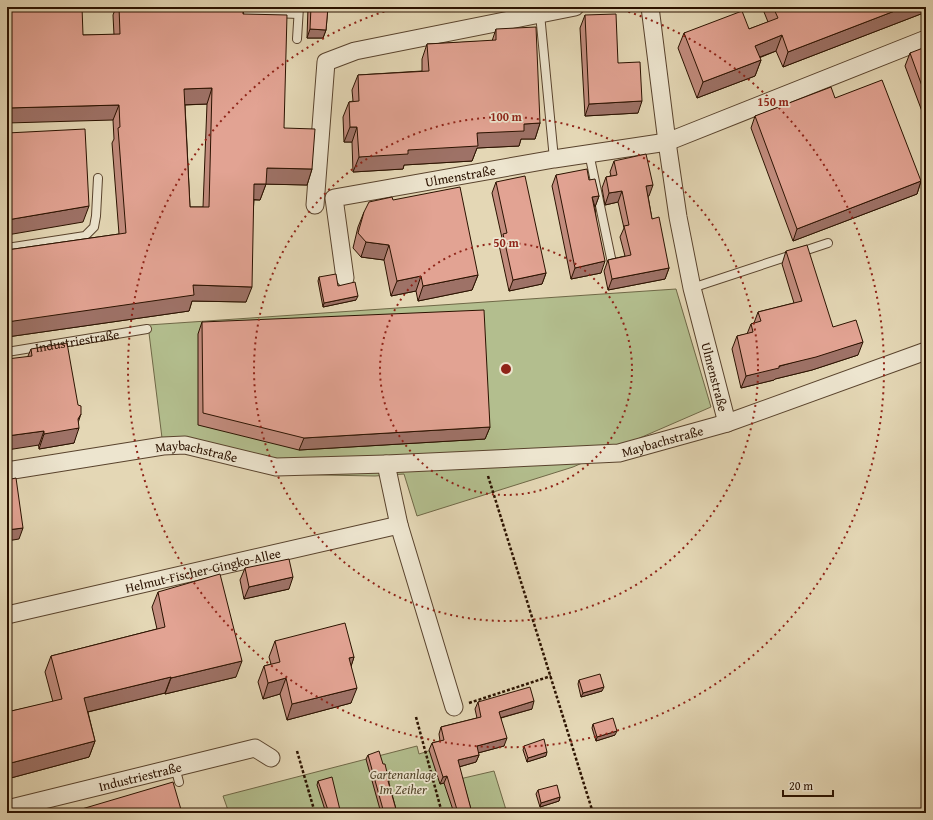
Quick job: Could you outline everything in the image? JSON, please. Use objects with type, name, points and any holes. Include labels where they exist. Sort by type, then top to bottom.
[{"type":"street","points":[[315,205],[326,62],[355,51],[575,7]]},
{"type":"street","name":"Ulmenstraße","points":[[650,7],[678,217],[692,288],[727,423]]},
{"type":"street","points":[[667,142],[926,38]]},
{"type":"street","name":"Ulmenstraße","points":[[345,278],[334,198],[589,153],[667,142]]},
{"type":"street","name":"Maybachstraße","points":[[7,471],[163,446],[185,445],[276,467],[484,460],[619,453],[727,423],[926,351]]},
{"type":"street","points":[[386,464],[399,525],[454,707]]},
{"type":"street","name":"Helmut-Fischer-Gingko-Allee","points":[[7,615],[399,525]]},
{"type":"street","name":"Industriestraße","points":[[7,809],[177,775],[255,748],[271,758]]},
{"type":"lane","points":[[248,12],[299,11],[297,38]]},
{"type":"lane","points":[[540,14],[554,159]]},
{"type":"lane","points":[[589,153],[612,263]]},
{"type":"lane","points":[[7,248],[85,236],[94,227],[98,178]]},
{"type":"lane","points":[[692,288],[828,243]]},
{"type":"lane","name":"Industriestraße","points":[[7,352],[147,328]]},
{"type":"path","points":[[484,460],[593,813]]},
{"type":"path","points":[[454,707],[550,676]]},
{"type":"path","points":[[416,717],[442,813]]},
{"type":"path","points":[[297,751],[315,813]]},
{"type":"green space","points":[[676,289],[711,407],[573,467],[417,516],[404,474],[375,476],[272,474],[163,446],[148,325]]},
{"type":"green space","name":"Gartenanlage Im Zeiher","points":[[417,746],[419,754],[441,747],[451,781],[494,771],[507,813],[229,813],[223,796]]},
{"type":"building","points":[[7,7],[82,7],[83,35],[120,34],[119,7],[243,7],[243,14],[287,15],[284,128],[315,129],[312,169],[267,168],[266,184],[254,184],[252,287],[193,285],[194,295],[7,322],[7,250],[126,233],[118,128],[120,127],[119,105],[7,108]],"holes":[[[212,88],[209,207],[190,207],[184,89]]]},
{"type":"building","points":[[311,7],[328,7],[326,30],[310,29]]},
{"type":"building","points":[[773,7],[905,7],[788,52],[782,35],[755,46],[761,60],[703,82],[684,33],[742,11],[749,29],[778,18]]},
{"type":"building","points":[[616,14],[618,63],[640,62],[642,101],[589,104],[585,15]]},
{"type":"building","points":[[536,27],[540,123],[524,124],[524,131],[477,133],[478,146],[408,150],[408,154],[359,157],[357,127],[350,127],[349,102],[359,101],[358,75],[429,71],[427,44],[496,40],[496,29]]},
{"type":"building","points":[[923,48],[926,55],[926,97],[910,53]]},
{"type":"building","points":[[882,80],[921,181],[797,229],[755,116],[831,87],[835,98]]},
{"type":"building","points":[[85,129],[89,206],[7,220],[7,133]]},
{"type":"building","points":[[646,154],[653,185],[646,186],[652,219],[659,217],[669,268],[612,279],[608,260],[631,255],[624,226],[629,225],[622,191],[609,193],[606,177],[617,175],[614,161]]},
{"type":"building","points":[[587,169],[589,180],[595,179],[599,196],[592,197],[605,261],[575,268],[556,175]]},
{"type":"building","points":[[525,176],[546,273],[513,280],[503,234],[507,233],[496,182]]},
{"type":"building","points":[[460,187],[478,275],[423,286],[421,276],[397,281],[389,245],[366,242],[358,233],[364,212],[369,202],[392,197],[393,200]]},
{"type":"building","points":[[807,245],[833,327],[856,320],[863,342],[816,357],[779,366],[779,368],[746,376],[737,336],[753,332],[751,324],[761,321],[758,312],[802,301],[786,251]]},
{"type":"building","points":[[336,274],[338,286],[355,282],[358,296],[324,303],[319,277]]},
{"type":"building","points":[[484,310],[490,427],[304,438],[203,413],[202,322]]},
{"type":"building","points":[[67,343],[78,405],[81,406],[81,414],[78,419],[79,428],[44,434],[44,431],[7,436],[7,359],[32,356],[31,349]]},
{"type":"building","points":[[16,478],[23,528],[7,530],[7,480]]},
{"type":"building","points":[[289,559],[293,577],[249,587],[245,568]]},
{"type":"building","points":[[220,574],[242,661],[84,698],[95,741],[7,764],[7,712],[62,699],[51,656],[165,627],[158,592]]},
{"type":"building","points":[[345,623],[354,657],[349,658],[357,688],[292,704],[286,678],[268,683],[264,666],[280,662],[275,641]]},
{"type":"building","points":[[600,674],[604,687],[583,693],[579,680]]},
{"type":"building","points":[[530,687],[534,701],[499,712],[507,738],[477,746],[479,755],[458,760],[472,813],[458,813],[447,776],[443,777],[432,743],[444,740],[441,727],[481,717],[478,702]]},
{"type":"building","points":[[613,718],[617,731],[597,737],[593,724]]},
{"type":"building","points":[[544,739],[547,752],[528,758],[524,746]]},
{"type":"building","points":[[379,751],[383,764],[385,764],[397,813],[384,813],[368,755]]},
{"type":"building","points":[[332,777],[342,813],[329,813],[318,781]]},
{"type":"building","points":[[173,782],[182,813],[76,813],[75,811]]},
{"type":"building","points":[[557,785],[560,797],[541,803],[538,790]]}]
